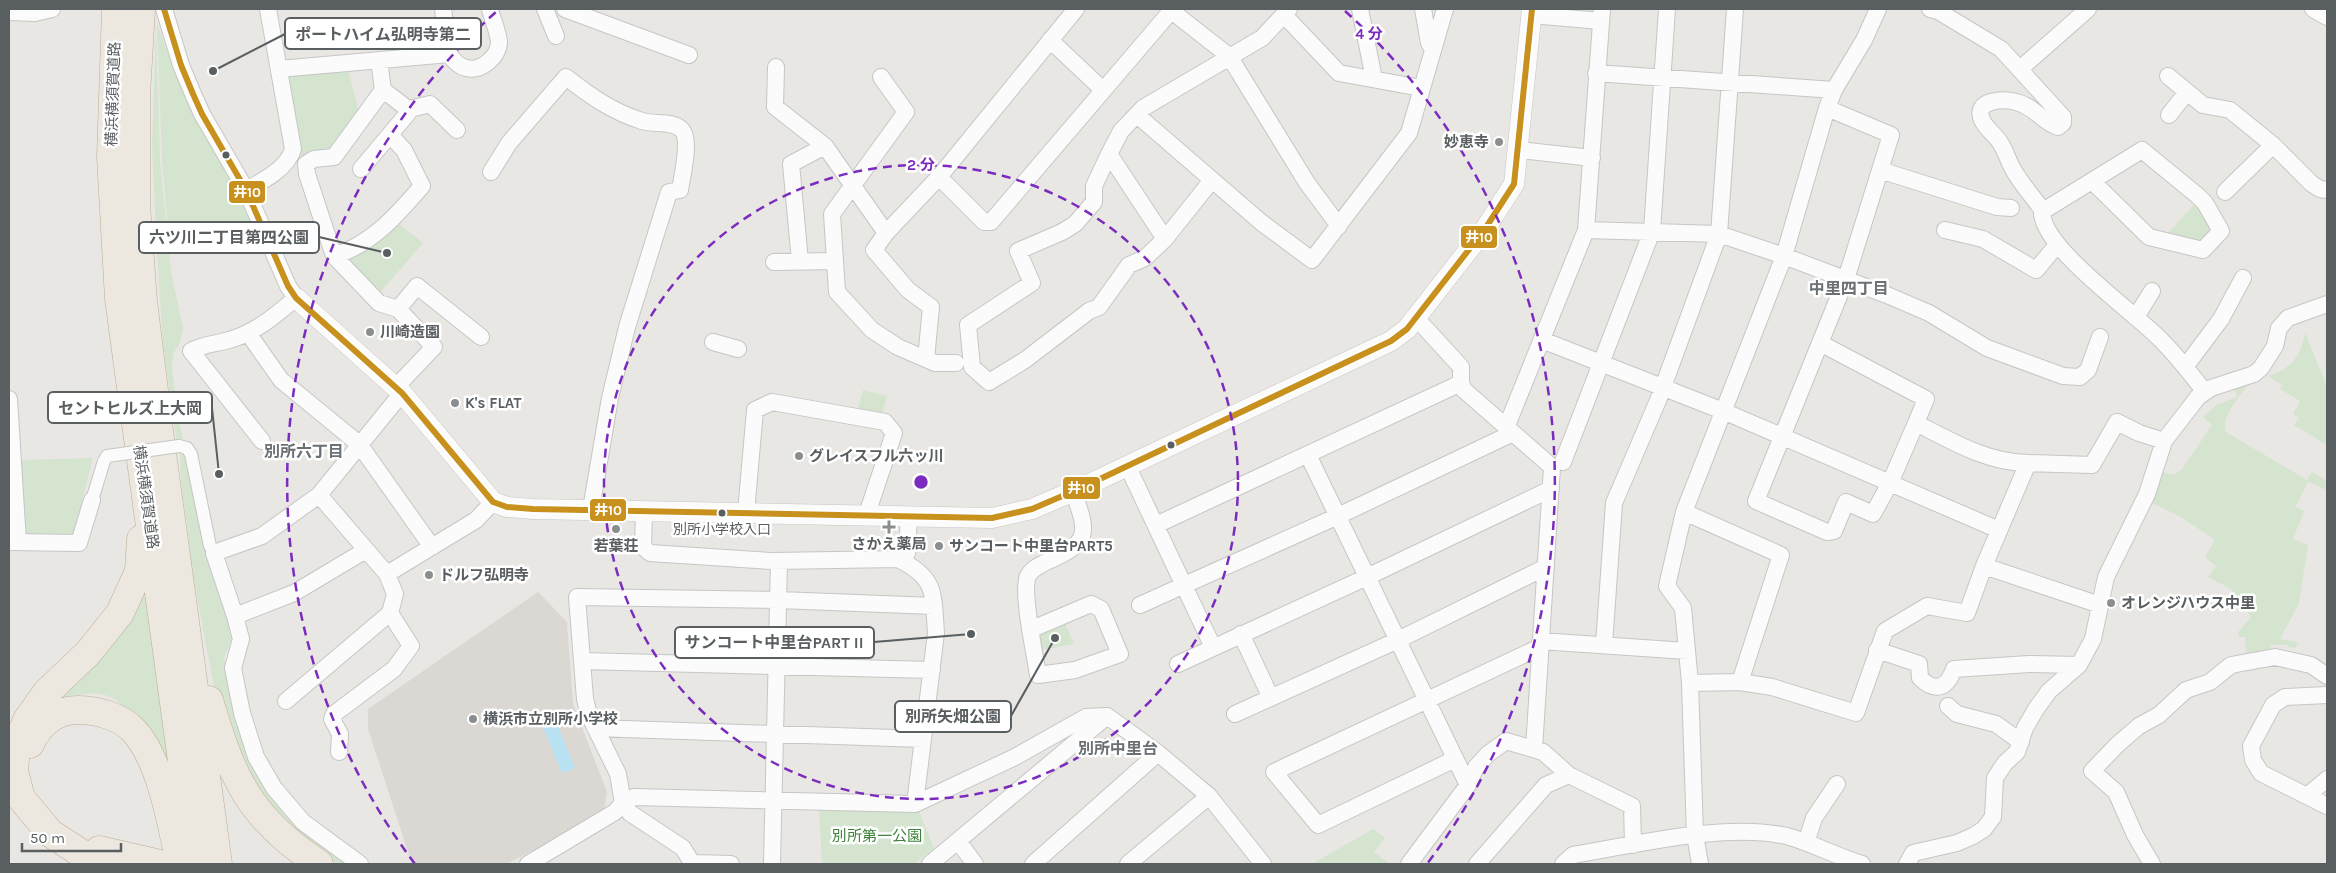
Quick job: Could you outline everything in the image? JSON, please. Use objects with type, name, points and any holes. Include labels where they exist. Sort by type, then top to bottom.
[{"type":"highway","name":"横浜横須賀道路","points":[[116,9],[112,176],[119,299],[192,858]]},
{"type":"highway","name":"横浜横須賀道路","points":[[141,9],[136,95],[136,205],[143,301],[169,438],[192,858]]},
{"type":"highway","points":[[117,864],[84,856],[50,833],[22,798],[14,771],[16,747],[27,720],[47,692],[88,654],[120,613],[139,571],[141,539],[132,403]]},
{"type":"highway","points":[[169,438],[204,683],[222,744],[239,784],[260,815],[277,832],[320,864]]},
{"type":"highway","points":[[71,710],[90,710],[115,718],[133,731],[148,753],[192,858],[98,850],[65,833],[32,798],[24,758],[35,732],[51,717],[71,710]]},
{"type":"street","points":[[9,12],[35,13],[52,9]]},
{"type":"street","points":[[164,9],[181,65],[193,94],[246,190],[288,286],[296,298],[399,390],[493,502],[507,507],[533,510],[867,514],[974,519],[1007,516],[1032,509],[1391,341],[1417,319],[1512,191],[1519,150],[1531,12],[1601,15],[1586,230],[1542,340],[1510,430],[1338,516],[1140,605]]},
{"type":"street","points":[[246,190],[284,165],[290,158],[293,149],[268,9]]},
{"type":"street","points":[[444,9],[449,54],[456,64],[466,69],[481,66],[495,54],[499,42],[490,9]]},
{"type":"street","points":[[545,9],[556,36]]},
{"type":"street","points":[[565,9],[689,55]]},
{"type":"street","points":[[926,359],[931,307],[908,290],[874,250],[886,233],[939,177],[1076,9]]},
{"type":"street","points":[[1360,9],[1374,78]]},
{"type":"street","points":[[1423,9],[1429,43],[1433,49]]},
{"type":"street","points":[[1137,115],[1262,223],[1312,260],[1409,133],[1446,9]]},
{"type":"street","points":[[1534,749],[1546,567],[1556,475],[1602,363],[1652,231],[1667,9]]},
{"type":"street","points":[[1604,645],[1614,503],[1663,387],[1719,234],[1735,9]]},
{"type":"street","points":[[1700,864],[1695,835],[1690,683],[1683,608],[1667,586],[1684,512],[1784,256],[1827,108],[1834,90],[1864,40],[1878,9]]},
{"type":"street","points":[[1930,9],[1938,11],[2001,49],[2062,117],[2063,123],[2058,127],[2048,124],[2028,106],[2016,102],[1989,102],[1983,105],[1980,111],[1981,119],[1999,141],[2014,172],[2043,211],[2043,222],[2057,245],[2160,339],[2206,392]]},
{"type":"street","points":[[2313,9],[2327,18]]},
{"type":"street","points":[[939,177],[984,222],[991,222],[1170,10],[1229,56],[1307,183],[1339,226]]},
{"type":"street","points":[[2020,69],[2080,11]]},
{"type":"street","points":[[1212,180],[1165,239],[1144,258],[1129,265],[1099,307],[1089,311],[1025,360],[989,382],[972,367],[968,325],[1032,283],[1018,251],[1062,232],[1075,224],[1094,202],[1094,186],[1121,131],[1142,108],[1262,38],[1287,12],[1339,73],[1421,88]]},
{"type":"street","points":[[1050,40],[1103,90]]},
{"type":"street","points":[[279,69],[449,54]]},
{"type":"street","points":[[306,164],[314,159],[334,157],[383,90],[380,60]]},
{"type":"street","points":[[776,67],[775,107],[825,146],[886,233]]},
{"type":"street","points":[[1596,73],[1834,90]]},
{"type":"street","points":[[2168,76],[2203,105],[2230,110],[2273,145],[2312,184],[2320,189],[2327,190]]},
{"type":"street","points":[[491,172],[509,143],[566,77],[607,107],[622,114],[645,122],[675,125],[683,131],[687,142],[680,190],[669,192],[627,327],[610,398],[591,510]]},
{"type":"street","points":[[881,77],[906,112],[832,214],[837,292],[872,330],[898,346],[935,363],[956,363]]},
{"type":"street","points":[[361,169],[408,113],[404,106],[383,90]]},
{"type":"street","points":[[2169,115],[2188,92]]},
{"type":"street","points":[[406,110],[430,104],[457,130]]},
{"type":"street","points":[[1820,344],[1926,399],[1890,483],[1873,514],[1846,502],[1834,531],[1827,532],[1756,501],[1846,279],[1891,135],[1827,108]]},
{"type":"street","points":[[334,256],[352,250],[388,224],[422,186],[404,150],[390,136]]},
{"type":"street","points":[[2224,192],[2273,145]]},
{"type":"street","points":[[800,261],[791,164],[825,146]]},
{"type":"street","points":[[1519,150],[1592,158]]},
{"type":"street","points":[[2043,211],[2142,150],[2198,196],[2221,231],[2203,250],[2149,237],[2092,181]]},
{"type":"street","points":[[1109,154],[1165,239]]},
{"type":"street","points":[[290,158],[306,164]]},
{"type":"street","points":[[212,550],[262,536],[319,495],[434,347],[398,309],[379,303],[334,256],[307,174],[306,164]]},
{"type":"street","points":[[1880,170],[1997,207],[2011,208]]},
{"type":"street","points":[[1586,230],[1719,234],[1846,279],[1929,313],[1987,348],[2064,376],[2080,377],[2088,370],[2100,337]]},
{"type":"street","points":[[1945,230],[1983,240],[2036,270],[2057,245]]},
{"type":"street","points":[[774,262],[835,260]]},
{"type":"street","points":[[2185,366],[2221,319],[2243,278]]},
{"type":"street","points":[[398,309],[417,286],[481,337]]},
{"type":"street","points":[[2136,317],[2152,291]]},
{"type":"street","points":[[264,444],[191,351],[198,347],[230,340],[248,333],[274,316],[296,298]]},
{"type":"street","points":[[1907,864],[1913,853],[1957,843],[1984,829],[1994,813],[1995,778],[2005,763],[2017,752],[2025,728],[2044,697],[2080,665],[2093,639],[2106,577],[2147,494],[2164,441],[2198,397],[2211,388],[2254,374],[2267,360],[2275,346],[2279,328],[2288,318],[2327,304]]},
{"type":"street","points":[[1417,319],[1461,367],[1461,383],[1464,390],[1552,467],[1556,475]]},
{"type":"street","points":[[248,333],[281,380],[359,444],[432,547]]},
{"type":"street","points":[[1542,340],[1723,410],[1999,530]]},
{"type":"street","points":[[713,342],[738,349]]},
{"type":"street","points":[[1156,525],[1461,383]]},
{"type":"street","points":[[9,399],[13,542],[78,543],[107,456],[169,438],[187,448],[191,454],[212,550],[236,616],[241,639],[233,668],[250,743],[256,758],[274,788],[303,822],[360,864]]},
{"type":"street","points":[[746,512],[755,410],[772,402],[885,422],[894,433],[867,514]]},
{"type":"street","points":[[1916,423],[1963,447],[2013,463],[2092,465],[2118,422],[2138,433],[2164,441]]},
{"type":"street","points":[[1308,455],[1468,785]]},
{"type":"street","points":[[1690,683],[1740,682],[1772,687],[1856,714],[1885,631],[1927,606],[1967,613],[1984,566],[2028,463]]},
{"type":"street","points":[[1127,465],[1213,647]]},
{"type":"street","points":[[1178,664],[1367,577],[1556,475]]},
{"type":"street","points":[[1032,629],[1090,604],[1101,609],[1120,654],[1075,670],[1038,675],[1026,586],[1028,576],[1034,568],[1068,553],[1082,539],[1082,517],[1073,491]]},
{"type":"street","points":[[286,701],[390,613],[395,594],[387,574],[319,495]]},
{"type":"street","points":[[387,574],[476,520],[493,502]]},
{"type":"street","points":[[644,510],[643,547],[650,553],[779,561],[898,559],[912,566],[926,577],[930,583],[936,634],[914,804]]},
{"type":"street","points":[[1684,512],[1781,555],[1740,682]]},
{"type":"street","points":[[898,559],[907,552],[909,516]]},
{"type":"street","points":[[236,616],[294,593],[366,550]]},
{"type":"street","points":[[772,864],[775,800],[779,561]]},
{"type":"street","points":[[1984,566],[2100,605]]},
{"type":"street","points":[[1235,714],[1398,640],[1546,567]]},
{"type":"street","points":[[731,864],[692,862],[683,848],[630,813],[624,803],[618,774],[595,728],[585,699],[577,597],[779,600],[934,606]]},
{"type":"street","points":[[339,752],[340,734],[332,719],[334,714],[394,669],[411,646],[390,613]]},
{"type":"street","points":[[1241,634],[1271,698]]},
{"type":"street","points":[[1455,759],[1318,825],[1274,772],[1540,644],[1604,645],[1687,651]]},
{"type":"street","points":[[1877,650],[1919,664],[1920,678],[1928,686],[1941,686],[1950,681],[1954,669],[2049,664],[2080,665]]},
{"type":"street","points":[[2152,864],[2135,835],[2116,792],[2092,771],[2118,744],[2139,726],[2159,716],[2186,690],[2210,682],[2231,665],[2275,657],[2310,665],[2327,676]]},
{"type":"street","points":[[582,661],[778,664],[932,670]]},
{"type":"street","points":[[2327,696],[2285,697],[2273,705],[2251,746],[2253,760],[2260,773],[2327,806]]},
{"type":"street","points":[[1948,706],[1957,714],[1996,724],[2021,742]]},
{"type":"street","points":[[528,864],[615,812],[634,797],[914,804],[1015,757],[1086,716],[1108,716],[1209,796],[1258,862]]},
{"type":"street","points":[[930,864],[1108,716]]},
{"type":"street","points":[[595,728],[923,739]]},
{"type":"street","points":[[1409,864],[1468,785],[1476,767],[1488,754],[1506,740],[1543,752],[1569,775],[1632,806],[1633,845]]},
{"type":"street","points":[[1033,864],[1158,754]]},
{"type":"street","points":[[1477,864],[1546,785],[1569,775]]},
{"type":"street","points":[[2307,796],[2327,779]]},
{"type":"street","points":[[1806,843],[1814,818],[1837,784]]},
{"type":"street","points":[[1128,864],[1209,796]]},
{"type":"street","points":[[1564,864],[1573,855],[1695,835],[1768,834],[1791,838],[1862,864]]},
{"type":"street","points":[[958,841],[976,864]]},
{"type":"shaded area","name":"横浜市立別所小学校","points":[[538,592],[567,622],[573,704],[607,792],[603,815],[506,864],[412,864],[368,729],[368,709]]},
{"type":"green space","points":[[156,23],[160,160],[171,272],[183,328],[180,343],[173,354],[172,367],[177,410],[184,444],[177,444],[163,344],[152,147]]},
{"type":"green space","points":[[157,24],[195,114],[209,143],[241,197],[256,231],[240,240],[219,241],[168,230],[162,160]]},
{"type":"green space","points":[[348,69],[359,112],[341,138],[327,151],[319,155],[298,154],[286,75]]},
{"type":"green space","points":[[2197,202],[2215,231],[2201,245],[2164,237]]},
{"type":"green space","points":[[399,224],[423,243],[378,295],[345,263]]},
{"type":"green space","points":[[2305,333],[2327,386],[2327,445],[2294,425],[2299,418],[2293,414],[2300,401],[2280,389],[2282,385],[2268,376],[2283,370],[2294,360],[2301,348]]},
{"type":"green space","points":[[2249,384],[2228,414],[2225,426],[2226,432],[2307,480],[2312,472],[2327,481],[2327,490],[2308,482],[2295,507],[2304,511],[2293,539],[2308,545],[2299,603],[2280,639],[2298,642],[2295,648],[2288,647],[2288,645],[2271,645],[2270,656],[2246,657],[2245,637],[2239,637],[2238,632],[2251,617],[2231,589],[2208,577],[2216,566],[2205,557],[2215,540],[2179,516],[2148,501],[2159,471],[2174,475],[2182,469],[2212,425],[2203,417],[2216,405],[2237,397],[2234,385]]},
{"type":"green space","points":[[863,390],[887,396],[881,418],[857,412]]},
{"type":"green space","points":[[180,455],[186,456],[206,555],[234,635],[224,657],[232,700],[250,753],[350,864],[322,860],[250,790],[218,709],[191,564],[180,469]]},
{"type":"green space","points":[[93,458],[73,536],[24,536],[19,460]]},
{"type":"green space","points":[[146,585],[172,762],[163,762],[127,712],[116,700],[109,696],[93,693],[52,701]]},
{"type":"green space","points":[[1065,623],[1074,644],[1040,650],[1038,632]]},
{"type":"green space","name":"別所第一公園","points":[[819,808],[918,809],[934,848],[914,864],[822,864]]},
{"type":"green space","points":[[1373,829],[1385,838],[1374,852],[1390,864],[1312,864]]},
{"type":"water","points":[[556,722],[575,768],[562,773],[543,727]]},
{"type":"transit line","name":"井10","points":[[164,9],[181,65],[202,114],[246,190],[288,286],[296,298],[402,393],[493,502],[507,507],[533,509],[992,518],[1032,509],[1081,488],[1391,341],[1407,329],[1485,229],[1514,184],[1532,9]]},
{"type":"place","name":"ポートハイム弘明寺第二","points":[[213,71]]},
{"type":"place","name":"妙恵寺","points":[[1499,142]]},
{"type":"place","name":"六ツ川二丁目第四公園","points":[[387,253]]},
{"type":"place","name":"川崎造園","points":[[370,332]]},
{"type":"place","name":"K's FLAT","points":[[455,403]]},
{"type":"place","name":"グレイスフル六ッ川","points":[[799,456]]},
{"type":"place","name":"セントヒルズ上大岡","points":[[219,474]]},
{"type":"place","name":"別所小学校入口","points":[[722,513]]},
{"type":"place","name":"さかえ薬局","points":[[889,527]]},
{"type":"place","name":"若葉荘","points":[[616,529]]},
{"type":"place","name":"サンコート中里台PART5","points":[[939,546]]},
{"type":"place","name":"ドルフ弘明寺","points":[[429,575]]},
{"type":"place","name":"オレンジハウス中里","points":[[2111,603]]},
{"type":"place","name":"サンコート中里台PART II","points":[[971,634]]},
{"type":"place","name":"別所矢畑公園","points":[[1055,638]]},
{"type":"place","name":"横浜市立別所小学校","points":[[473,719]]},
{"type":"district","name":"中里四丁目","points":[[1849,288]]},
{"type":"district","name":"別所六丁目","points":[[304,451]]},
{"type":"district","name":"別所中里台","points":[[1118,748]]}]
